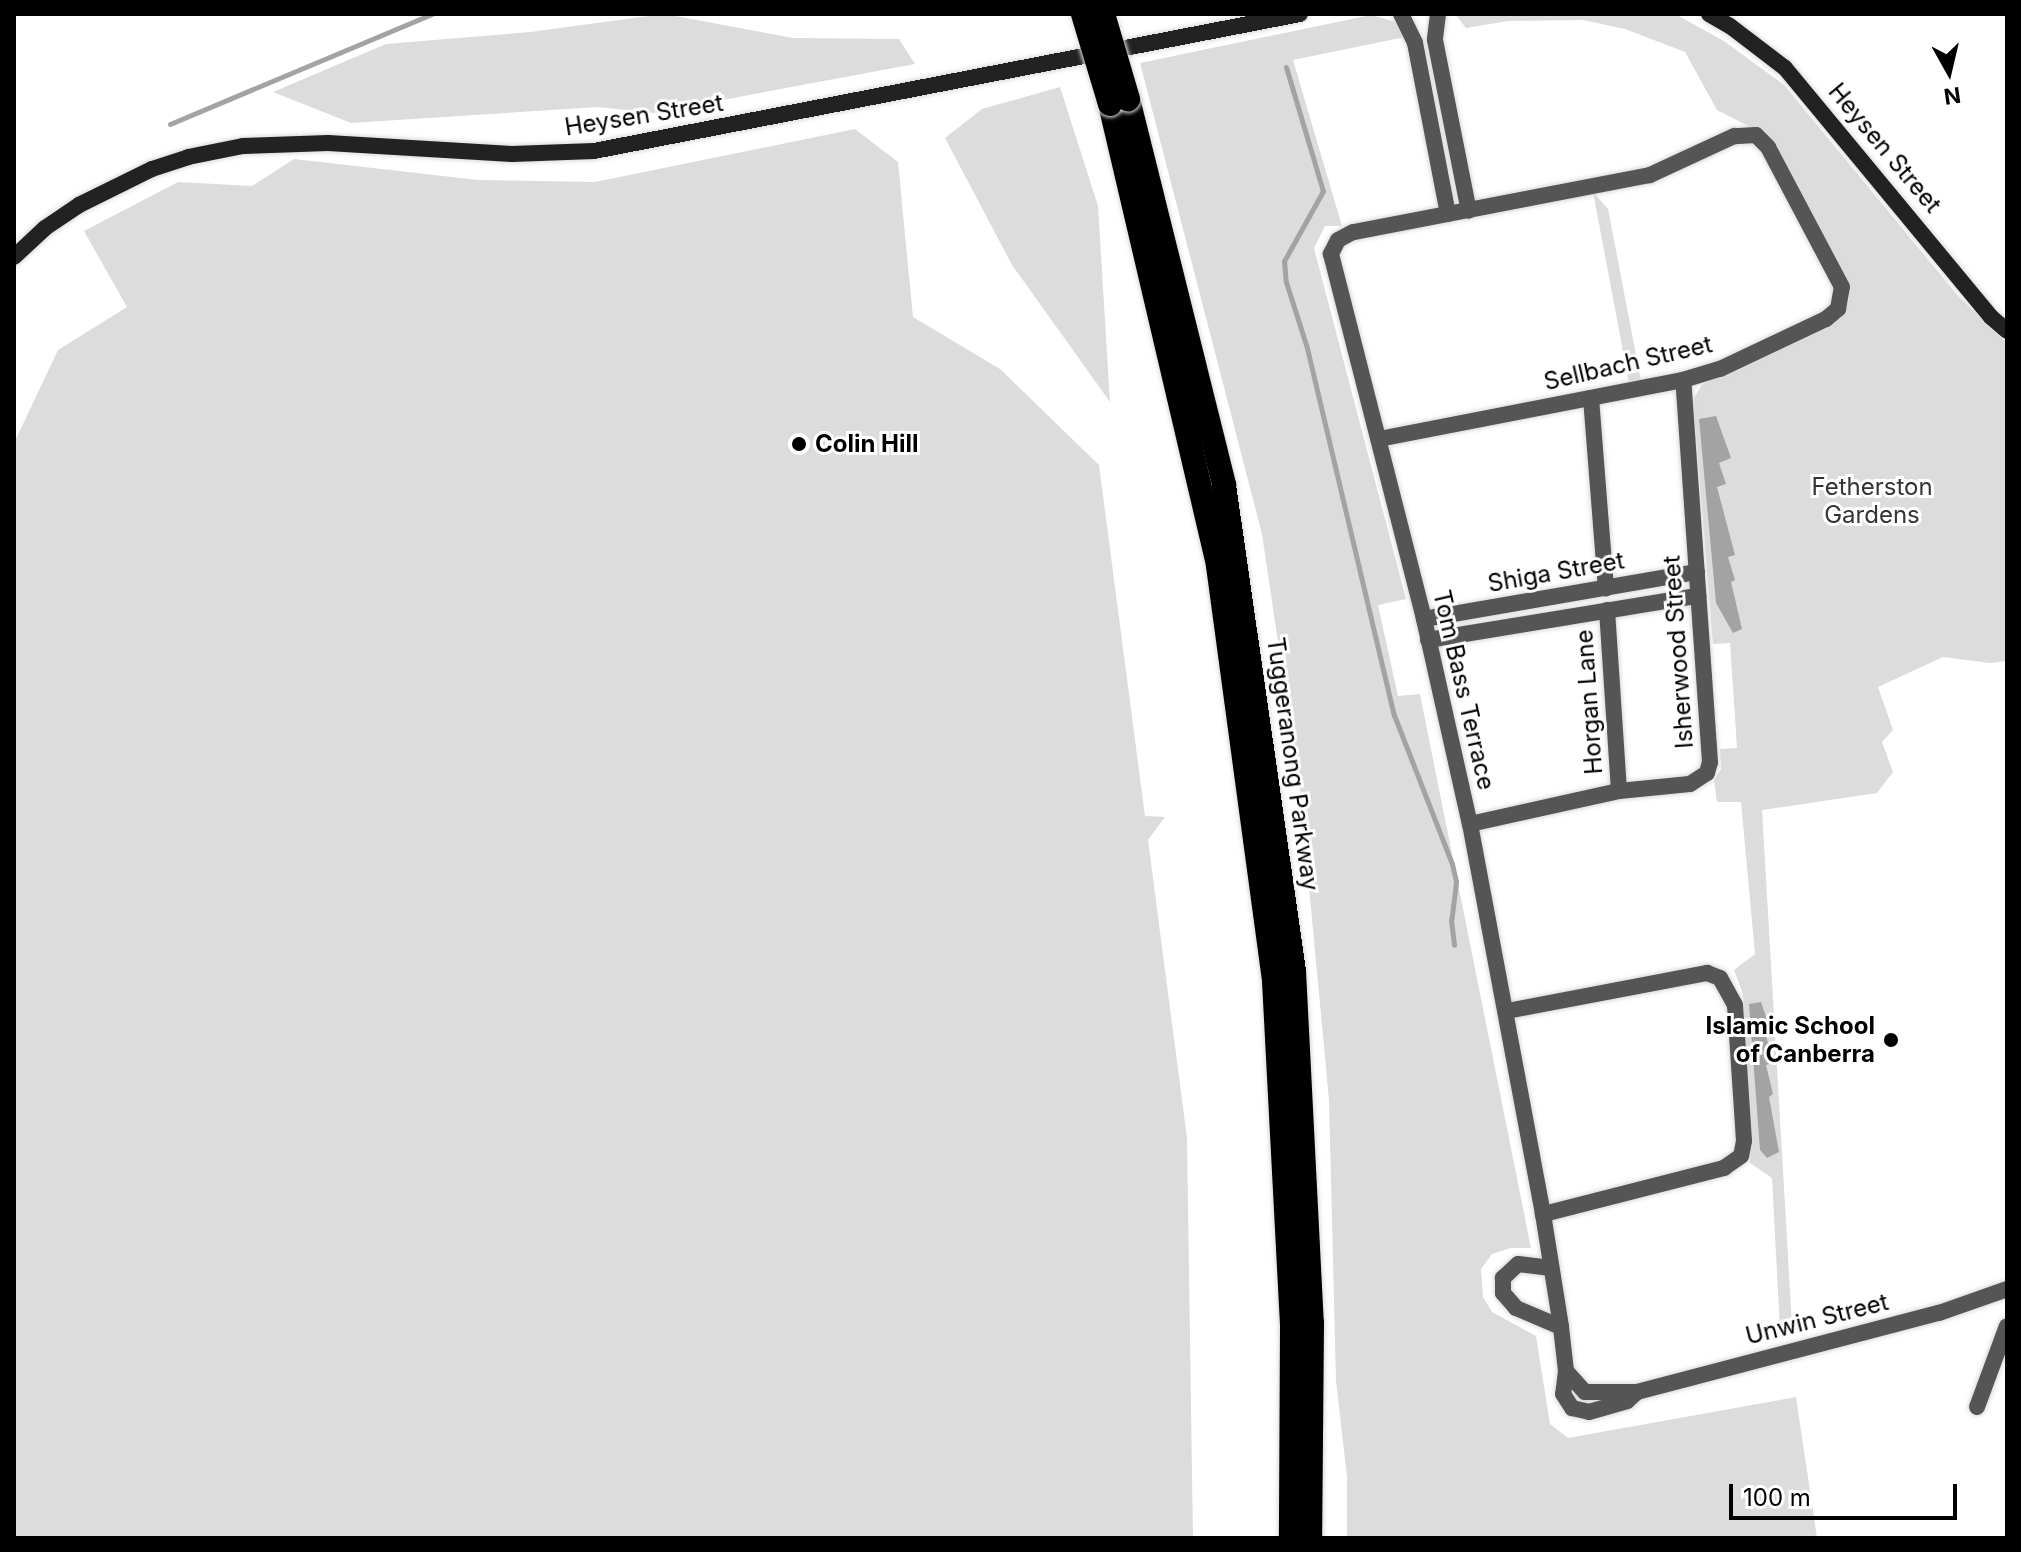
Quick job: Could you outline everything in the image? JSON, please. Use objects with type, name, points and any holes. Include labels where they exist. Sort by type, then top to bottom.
[{"type":"highway","name":"Tuggeranong Parkway","points":[[1083,14],[1119,102],[1224,485],[1294,971],[1312,1323],[1310,1538]]},
{"type":"highway","name":"Tuggeranong Parkway","points":[[1103,14],[1218,566],[1274,981],[1292,1329],[1291,1538]]},
{"type":"main road","name":"Heysen Street","points":[[14,257],[45,228],[79,205],[152,169],[243,146],[328,143],[512,154],[594,151],[1300,14]]},
{"type":"main road","name":"Heysen Street","points":[[1709,14],[1785,68],[1991,317],[2007,331]]},
{"type":"street","points":[[1401,14],[1415,43],[1448,214]]},
{"type":"street","points":[[1438,14],[1435,40],[1469,211]]},
{"type":"street","name":"Sellbach Street","points":[[1379,439],[1683,380],[1720,369],[1826,319],[1838,309],[1842,287],[1768,147],[1756,135],[1734,136],[1650,175],[1448,214]]},
{"type":"street","name":"Tom Bass Terrace","points":[[1448,214],[1353,232],[1338,240],[1332,249],[1337,284],[1424,619],[1470,824],[1543,1214],[1566,1371]]},
{"type":"street","name":"Isherwood Street","points":[[1470,824],[1619,791],[1690,784],[1707,773],[1710,762],[1683,380]]},
{"type":"street","points":[[1591,398],[1606,588]]},
{"type":"street","name":"Shiga Street","points":[[1424,619],[1697,572]]},
{"type":"street","name":"Shiga Street","points":[[1428,640],[1698,596]]},
{"type":"street","name":"Horgan Lane","points":[[1607,610],[1619,791]]},
{"type":"street","points":[[1507,1011],[1707,973],[1720,978],[1735,1005],[1744,1141],[1741,1156],[1724,1168],[1543,1214]]},
{"type":"street","points":[[1551,1268],[1524,1262],[1513,1266],[1503,1278],[1503,1293],[1516,1308],[1561,1327]]},
{"type":"street","name":"Unwin Street","points":[[1566,1371],[1563,1394],[1572,1408],[1579,1411],[1600,1410],[1634,1397],[1637,1392],[1939,1313],[2007,1289]]},
{"type":"street","points":[[1977,1407],[2007,1326]]},
{"type":"green space","points":[[664,14],[793,38],[899,39],[915,64],[653,113],[598,107],[351,123],[273,92],[386,44],[530,32]]},
{"type":"green space","name":"Fetherston Gardens","points":[[1455,14],[1675,14],[1724,41],[1784,85],[1959,297],[2007,343],[2007,661],[1990,663],[1943,657],[1878,687],[1893,730],[1882,742],[1893,772],[1877,793],[1762,810],[1792,1325],[1780,1330],[1772,1178],[1750,1163],[1743,994],[1734,970],[1755,954],[1741,802],[1717,802],[1714,780],[1721,769],[1720,749],[1737,748],[1730,643],[1713,644],[1693,399],[1702,385],[1842,313],[1849,300],[1846,281],[1756,130],[1717,110],[1685,52],[1625,29],[1583,20],[1508,21],[1466,28]]},
{"type":"green space","points":[[1371,15],[1396,22],[1405,37],[1293,60],[1342,226],[1325,226],[1314,248],[1406,599],[1378,605],[1398,696],[1420,694],[1531,1248],[1511,1248],[1492,1254],[1481,1269],[1483,1297],[1492,1312],[1536,1336],[1550,1424],[1568,1438],[1796,1397],[1817,1538],[1347,1538],[1347,1477],[1336,1381],[1329,1100],[1300,791],[1262,534],[1140,63]]},
{"type":"green space","points":[[1060,87],[1098,206],[1110,402],[1012,265],[945,138],[982,109]]},
{"type":"green space","points":[[855,129],[898,162],[913,317],[1000,369],[1099,465],[1145,816],[1165,817],[1148,840],[1187,1138],[1193,1538],[14,1538],[14,443],[58,350],[127,307],[84,231],[178,182],[252,186],[294,159],[478,180],[595,182]]},
{"type":"green space","points":[[1593,192],[1608,209],[1641,381],[1629,383]]},
{"type":"shaded area","points":[[1716,416],[1731,458],[1719,463],[1726,484],[1717,487],[1735,555],[1728,557],[1735,580],[1731,582],[1742,629],[1733,633],[1716,603],[1699,419]]},
{"type":"shaded area","points":[[1761,1002],[1771,1031],[1765,1033],[1774,1062],[1766,1065],[1773,1094],[1769,1097],[1779,1152],[1767,1158],[1760,1150],[1749,1004]]},
{"type":"waterway","points":[[170,124],[432,14]]},
{"type":"waterway","points":[[1286,67],[1323,191],[1284,261],[1286,282],[1307,348],[1394,715],[1452,864],[1456,882],[1451,920],[1454,945]]},
{"type":"place","name":"Colin Hill","points":[[799,444]]},
{"type":"place","name":"Islamic School of Canberra","points":[[1891,1040]]}]
